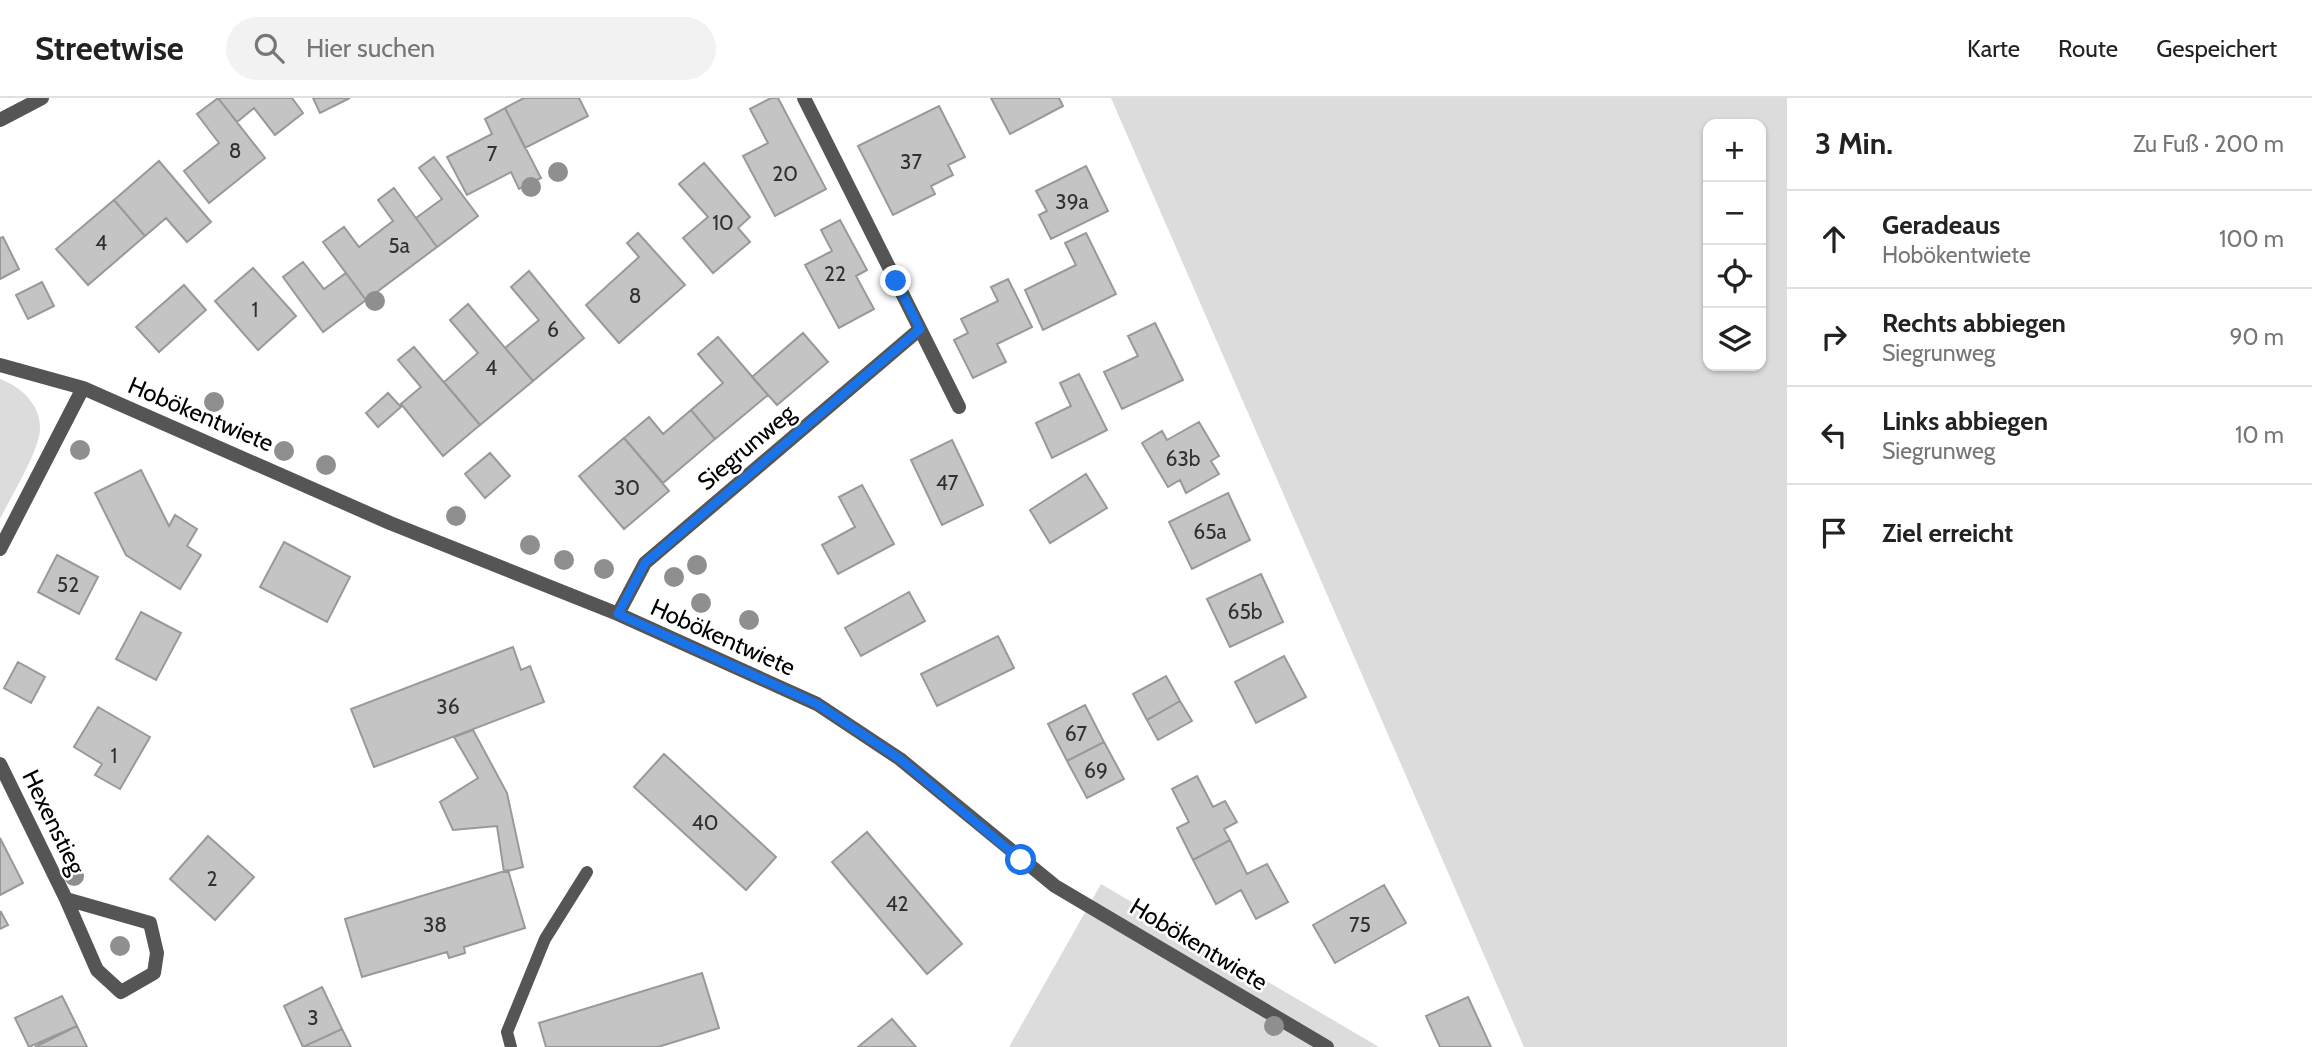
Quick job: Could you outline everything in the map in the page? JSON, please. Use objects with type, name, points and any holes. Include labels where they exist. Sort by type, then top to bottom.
[{"type":"street","points":[[0,120],[42,98]]},
{"type":"street","points":[[804,98],[959,407]]},
{"type":"street","name":"Siegrunweg","points":[[618,614],[645,563],[920,329]]},
{"type":"street","name":"Hobökentwiete","points":[[0,365],[83,388],[390,523],[618,614],[817,704],[900,759],[1055,886],[1327,1047]]},
{"type":"street","points":[[0,550],[83,388]]},
{"type":"street","name":"Hexenstieg","points":[[0,764],[66,899],[97,970],[121,992],[154,973],[157,953],[150,923],[66,899]]},
{"type":"lane","points":[[510,1047],[507,1032],[545,939],[587,872]]},
{"type":"shaded area","points":[[1111,98],[1787,98],[1787,1047],[1524,1047]]},
{"type":"shaded area","points":[[0,379],[15,386],[28,397],[37,411],[40,427],[36,448],[0,519]]},
{"type":"shaded area","points":[[1101,884],[1379,1047],[1009,1047]]},
{"type":"building","points":[[218,98],[265,158],[209,203],[184,171],[219,143],[197,114]]},
{"type":"building","points":[[218,98],[292,98],[303,113],[275,135],[254,108],[237,122]]},
{"type":"building","points":[[313,98],[350,98],[320,113]]},
{"type":"building","points":[[524,98],[579,98],[588,116],[525,148],[505,108]]},
{"type":"building","points":[[771,98],[778,98],[826,189],[775,216],[743,156],[768,143],[750,109]]},
{"type":"building","points":[[991,98],[1059,98],[1063,106],[1010,134]]},
{"type":"building","points":[[939,106],[965,157],[948,165],[953,175],[931,186],[935,194],[893,215],[858,146]]},
{"type":"building","points":[[505,108],[541,178],[519,189],[511,172],[467,195],[447,157],[492,134],[485,119]]},
{"type":"building","points":[[434,157],[478,216],[437,247],[416,218],[442,199],[419,168]]},
{"type":"building","points":[[159,161],[211,222],[187,242],[166,218],[145,236],[114,200]]},
{"type":"building","points":[[704,163],[750,217],[738,228],[750,242],[713,273],[683,238],[708,217],[679,184]]},
{"type":"building","points":[[1086,166],[1108,211],[1051,239],[1039,215],[1047,211],[1036,191]]},
{"type":"building","points":[[394,188],[437,247],[366,300],[323,242],[344,227],[359,247],[393,221],[378,200]]},
{"type":"building","points":[[114,200],[145,236],[88,285],[56,249]]},
{"type":"building","points":[[840,220],[867,270],[856,276],[874,309],[839,328],[805,265],[832,251],[821,230]]},
{"type":"building","points":[[638,233],[685,285],[619,343],[586,305],[639,257],[627,243]]},
{"type":"building","points":[[1086,233],[1116,294],[1043,330],[1025,290],[1076,265],[1065,243]]},
{"type":"building","points":[[3,237],[19,269],[0,279],[0,238]]},
{"type":"building","points":[[303,262],[324,289],[346,273],[366,300],[323,332],[283,277]]},
{"type":"building","points":[[253,268],[296,316],[258,350],[215,301]]},
{"type":"building","points":[[529,271],[584,338],[533,381],[505,348],[539,320],[511,287]]},
{"type":"building","points":[[1008,279],[1032,327],[997,344],[1006,362],[973,378],[954,340],[968,333],[961,319],[998,301],[991,287]]},
{"type":"building","points":[[42,282],[54,306],[28,319],[16,295]]},
{"type":"building","points":[[184,285],[206,310],[159,352],[136,327]]},
{"type":"building","points":[[468,304],[533,381],[480,425],[444,382],[478,353],[450,320]]},
{"type":"building","points":[[1155,323],[1183,380],[1122,409],[1104,372],[1138,356],[1128,336]]},
{"type":"building","points":[[803,333],[828,362],[777,405],[752,377]]},
{"type":"building","points":[[718,337],[768,395],[715,439],[691,410],[723,383],[698,354]]},
{"type":"building","points":[[414,347],[480,425],[443,456],[401,404],[421,387],[398,360]]},
{"type":"building","points":[[1079,374],[1107,430],[1052,458],[1036,423],[1071,406],[1060,383]]},
{"type":"building","points":[[388,393],[401,407],[378,427],[366,413]]},
{"type":"building","points":[[691,410],[715,439],[663,483],[624,438],[649,417],[663,434]]},
{"type":"building","points":[[1199,422],[1219,456],[1211,461],[1219,474],[1186,493],[1180,480],[1168,487],[1142,443],[1162,431],[1167,440]]},
{"type":"building","points":[[624,438],[669,491],[624,529],[579,476]]},
{"type":"building","points":[[952,440],[983,505],[942,525],[911,460]]},
{"type":"building","points":[[490,453],[510,476],[485,498],[465,474]]},
{"type":"building","points":[[141,470],[169,526],[175,515],[197,529],[187,546],[201,555],[180,589],[126,555],[95,493]]},
{"type":"building","points":[[1086,474],[1107,508],[1050,543],[1030,510]]},
{"type":"building","points":[[862,485],[894,544],[838,574],[822,545],[855,527],[839,497]]},
{"type":"building","points":[[1228,493],[1250,540],[1192,569],[1169,522]]},
{"type":"building","points":[[284,542],[350,577],[327,622],[260,587]]},
{"type":"building","points":[[57,555],[98,577],[79,614],[38,592]]},
{"type":"building","points":[[1261,574],[1283,622],[1230,647],[1207,599]]},
{"type":"building","points":[[909,592],[925,621],[861,656],[845,628]]},
{"type":"building","points":[[141,612],[181,633],[156,680],[116,659]]},
{"type":"building","points":[[998,636],[1014,668],[937,706],[921,674]]},
{"type":"building","points":[[513,647],[521,670],[530,666],[544,702],[374,767],[351,709]]},
{"type":"building","points":[[1284,656],[1306,697],[1256,723],[1235,682]]},
{"type":"building","points":[[18,662],[45,677],[31,703],[4,688]]},
{"type":"building","points":[[1166,676],[1180,701],[1147,720],[1133,694]]},
{"type":"building","points":[[1180,701],[1192,721],[1158,740],[1147,720]]},
{"type":"building","points":[[1085,705],[1104,742],[1067,761],[1048,724]]},
{"type":"building","points":[[98,707],[150,737],[120,789],[95,775],[102,764],[74,747]]},
{"type":"building","points":[[473,730],[507,793],[523,867],[504,872],[497,826],[453,830],[440,802],[478,778],[454,737]]},
{"type":"building","points":[[1104,742],[1124,779],[1087,798],[1067,761]]},
{"type":"building","points":[[664,754],[776,857],[746,890],[634,787]]},
{"type":"building","points":[[1197,776],[1213,807],[1225,801],[1237,822],[1224,829],[1230,840],[1193,860],[1177,828],[1189,822],[1172,789]]},
{"type":"building","points":[[867,832],[962,944],[927,974],[832,862]]},
{"type":"building","points":[[208,836],[254,877],[215,920],[170,879]]},
{"type":"building","points":[[0,838],[23,883],[0,895]]},
{"type":"building","points":[[1230,840],[1247,874],[1267,864],[1288,902],[1256,919],[1241,890],[1216,904],[1193,860]]},
{"type":"building","points":[[508,870],[525,928],[464,947],[465,953],[449,958],[447,952],[362,977],[345,919]]},
{"type":"building","points":[[1384,885],[1406,923],[1335,963],[1313,925]]},
{"type":"building","points":[[0,913],[8,925],[0,929]]},
{"type":"building","points":[[702,973],[719,1028],[658,1047],[546,1047],[539,1023]]},
{"type":"building","points":[[322,987],[342,1029],[303,1047],[284,1006]]},
{"type":"building","points":[[62,996],[77,1026],[29,1047],[15,1018]]},
{"type":"building","points":[[1468,997],[1491,1047],[1440,1047],[1426,1016]]},
{"type":"building","points":[[892,1019],[916,1047],[858,1047]]},
{"type":"building","points":[[77,1026],[87,1047],[35,1047]]},
{"type":"building","points":[[342,1029],[351,1047],[303,1047]]},
{"type":"route","points":[[896,281],[920,329],[645,563],[618,614],[817,704],[900,759],[1021,860]]}]
